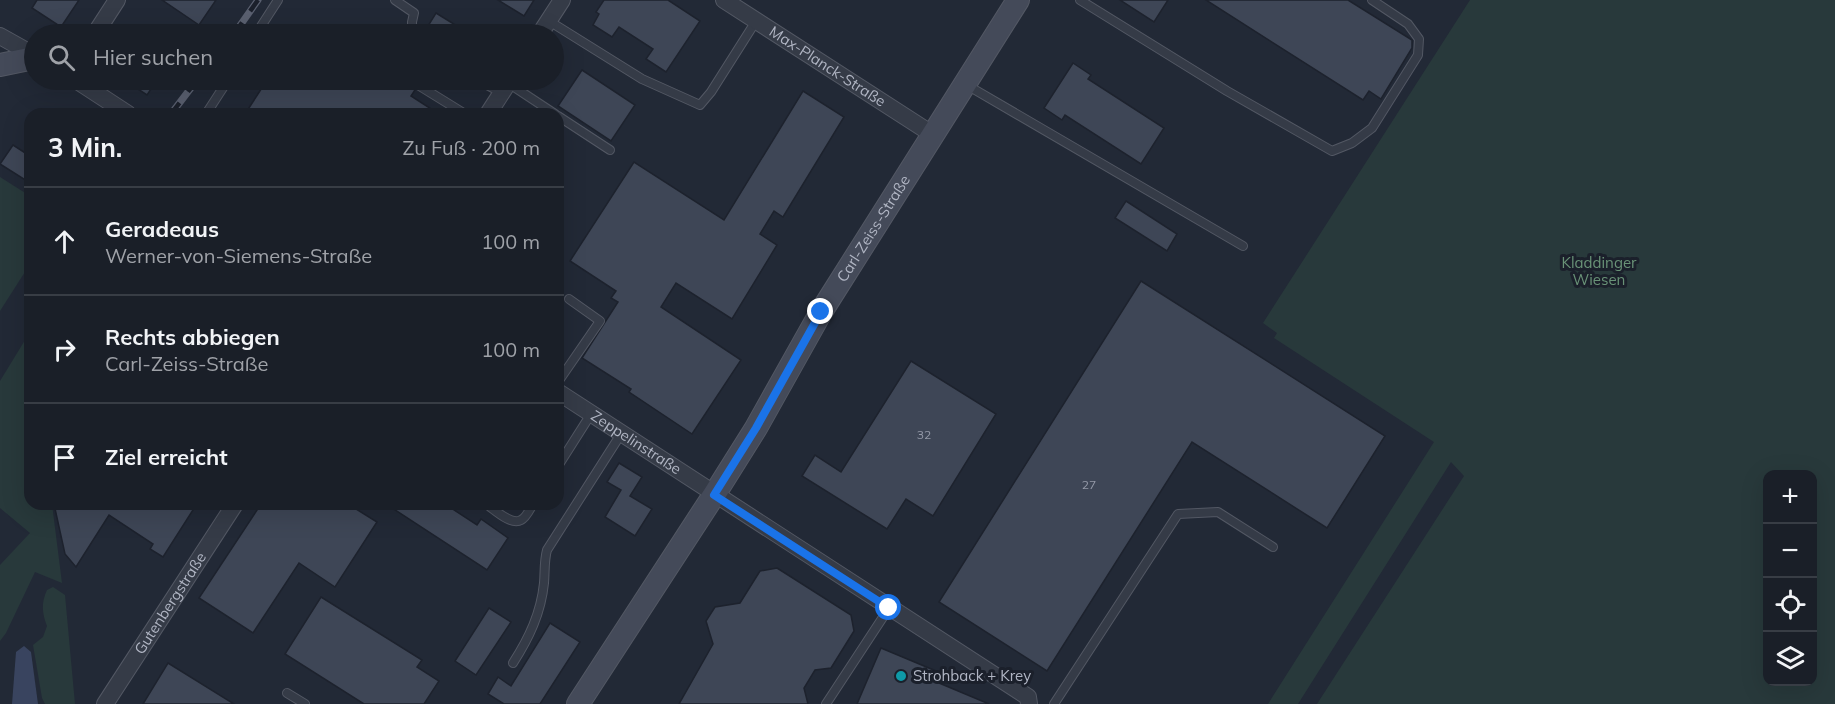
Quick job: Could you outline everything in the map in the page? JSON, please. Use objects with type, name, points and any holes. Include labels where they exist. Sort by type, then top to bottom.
[{"type":"main road","name":"Carl-Zeiss-Straße","points":[[580,703],[756,428],[821,312],[1018,0]]},
{"type":"main road","points":[[0,65],[24,59]]},
{"type":"street","points":[[101,24],[117,0]]},
{"type":"street","points":[[547,24],[562,0]]},
{"type":"street","name":"Max-Planck-Straße","points":[[723,0],[932,134]]},
{"type":"street","points":[[0,36],[24,51]]},
{"type":"street","points":[[91,90],[119,108]]},
{"type":"street","points":[[492,108],[504,90]]},
{"type":"street","name":"Zeppelinstraße","points":[[564,396],[1028,697],[1029,704]]},
{"type":"street","name":"Gutenbergstraße","points":[[105,704],[226,510]]},
{"type":"lane","points":[[262,24],[278,0]]},
{"type":"lane","points":[[395,0],[414,13],[412,24]]},
{"type":"lane","points":[[1080,0],[1227,91],[1332,151],[1352,143],[1372,128],[1418,55],[1419,39],[1408,24],[1372,0]]},
{"type":"lane","points":[[564,38],[642,79],[700,105],[711,92],[756,21]]},
{"type":"lane","points":[[964,84],[1243,246]]},
{"type":"lane","points":[[210,108],[222,90]]},
{"type":"lane","points":[[426,90],[455,108]]},
{"type":"lane","points":[[515,90],[545,108]]},
{"type":"lane","points":[[564,120],[610,150]]},
{"type":"lane","points":[[564,373],[600,321],[568,299]]},
{"type":"lane","points":[[564,456],[591,414]]},
{"type":"lane","points":[[513,663],[535,624],[544,583],[543,568],[547,550],[621,434]]},
{"type":"lane","points":[[495,510],[508,519],[518,522],[529,510]]},
{"type":"lane","points":[[1054,704],[1178,514],[1218,512],[1273,547]]},
{"type":"lane","points":[[826,704],[889,608]]},
{"type":"lane","points":[[287,693],[305,704]]},
{"type":"green space","name":"Kladdinger Wiesen","points":[[1470,0],[1835,0],[1835,704],[1317,704],[1464,476],[1451,462],[1298,704],[1268,704],[1434,442],[1274,338],[1277,333],[1263,323]]},
{"type":"green space","points":[[0,177],[24,192],[24,273],[0,311]]},
{"type":"green space","points":[[24,342],[24,510],[53,510],[62,583],[35,572],[0,641],[0,565],[30,533],[0,508],[0,381]]},
{"type":"green space","points":[[53,587],[65,595],[75,704],[45,704],[42,698],[33,645],[43,637],[47,626],[43,604],[47,590]]},
{"type":"water","points":[[24,646],[31,652],[38,704],[12,704],[16,652]]},
{"type":"building","points":[[37,0],[79,0],[63,24],[56,24],[32,8]]},
{"type":"building","points":[[162,0],[216,0],[198,24]]},
{"type":"building","points":[[498,0],[534,0],[524,16]]},
{"type":"building","points":[[604,0],[668,0],[700,21],[666,72],[646,59],[653,49],[619,27],[612,37],[593,25],[599,14],[596,12]]},
{"type":"building","points":[[1120,0],[1168,0],[1154,22]]},
{"type":"building","points":[[1206,0],[1348,0],[1412,40],[1412,48],[1381,99],[1369,91],[1363,100]]},
{"type":"building","points":[[436,13],[454,24],[429,24]]},
{"type":"building","points":[[1073,63],[1091,75],[1088,79],[1164,128],[1141,164],[1065,115],[1062,120],[1044,108]]},
{"type":"building","points":[[582,70],[635,105],[611,141],[558,106]]},
{"type":"building","points":[[139,90],[150,90],[147,95]]},
{"type":"building","points":[[261,90],[415,90],[411,96],[430,108],[249,108]]},
{"type":"building","points":[[803,91],[844,117],[783,217],[774,211],[760,234],[777,245],[732,319],[676,283],[661,307],[741,360],[692,434],[629,392],[631,389],[582,358],[618,302],[611,298],[616,291],[570,261],[634,162],[724,220]]},
{"type":"building","points":[[13,145],[24,152],[24,179],[0,164]]},
{"type":"building","points":[[1126,201],[1177,234],[1167,251],[1115,218]]},
{"type":"building","points":[[1141,281],[1385,436],[1327,528],[1192,442],[1047,671],[939,602]]},
{"type":"building","points":[[911,361],[996,414],[933,516],[906,499],[887,529],[802,476],[815,455],[841,472]]},
{"type":"building","points":[[619,463],[642,477],[630,496],[652,509],[635,536],[605,517],[621,490],[607,482]]},
{"type":"building","points":[[55,510],[193,510],[163,557],[150,549],[153,544],[109,515],[76,567],[65,554]]},
{"type":"building","points":[[257,510],[358,510],[377,522],[335,587],[299,563],[253,633],[199,598]]},
{"type":"building","points":[[395,510],[454,510],[477,525],[481,519],[508,538],[487,570]]},
{"type":"building","points":[[777,568],[851,615],[854,631],[831,668],[815,670],[804,688],[808,704],[679,704],[713,644],[706,621],[715,607],[740,603],[760,571]]},
{"type":"building","points":[[321,597],[422,660],[417,667],[439,681],[424,704],[364,704],[285,654]]},
{"type":"building","points":[[489,608],[511,622],[476,675],[455,661]]},
{"type":"building","points":[[550,623],[580,642],[540,704],[504,704],[488,694],[498,677],[511,686]]},
{"type":"building","name":"Strohback + Krey","points":[[881,648],[936,671],[932,680],[989,704],[857,704]]},
{"type":"building","points":[[168,663],[234,704],[143,704]]},
{"type":"railway","points":[[241,24],[258,0]]},
{"type":"railway","points":[[176,108],[189,90]]},
{"type":"place","name":"Strohback + Krey","points":[[901,676]]},
{"type":"route","points":[[821,312],[756,428],[714,495],[889,608]]}]
